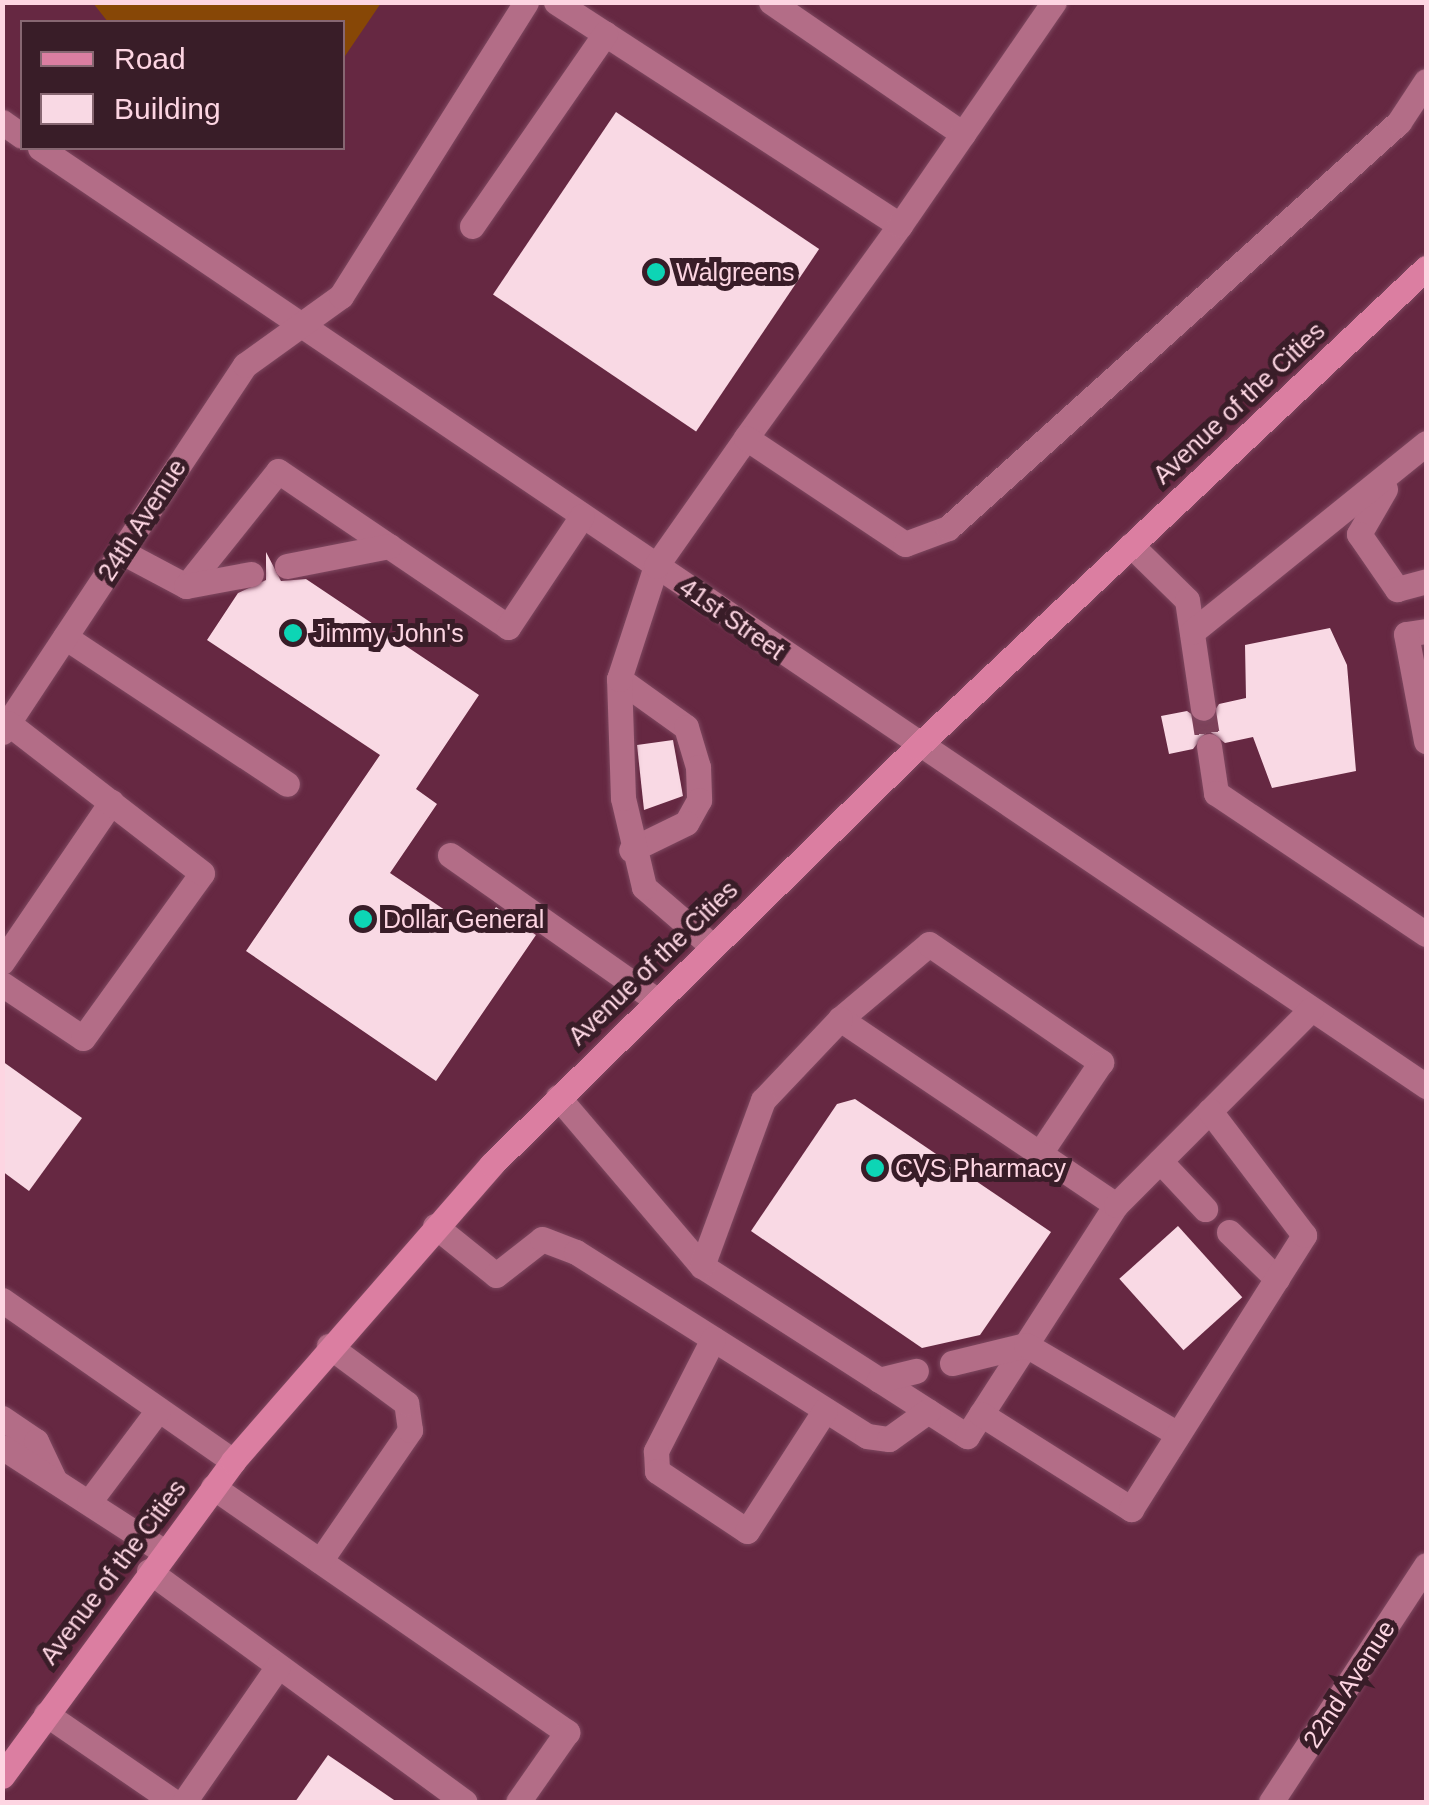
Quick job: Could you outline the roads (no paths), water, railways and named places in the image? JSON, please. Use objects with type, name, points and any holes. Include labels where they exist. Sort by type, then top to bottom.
[{"type":"main road","name":"Avenue of the Cities","points":[[2,1776],[232,1461],[435,1226],[656,1000],[1426,268]]},
{"type":"street","name":"24th Avenue","points":[[5,728],[244,365],[341,296],[526,2]]},
{"type":"street","points":[[556,2],[900,225]]},
{"type":"street","points":[[771,2],[963,134]]},
{"type":"street","points":[[712,946],[644,888],[631,850],[619,679],[656,566],[1054,2]]},
{"type":"street","points":[[472,226],[605,34]]},
{"type":"street","points":[[746,438],[906,544],[948,528],[1399,122],[1426,81]]},
{"type":"street","name":"41st Street","points":[[43,150],[918,747],[1426,1086]]},
{"type":"street","points":[[1192,632],[1426,444]]},
{"type":"street","points":[[1426,444],[1365,513],[1359,534],[1398,588],[1426,581]]},
{"type":"street","points":[[186,586],[278,471],[508,626],[582,516]]},
{"type":"street","points":[[1132,545],[1187,600],[1203,708]]},
{"type":"street","points":[[287,566],[388,546]]},
{"type":"street","points":[[122,552],[186,586],[251,574]]},
{"type":"street","points":[[1426,631],[1406,634],[1426,739]]},
{"type":"street","points":[[65,637],[287,784]]},
{"type":"street","points":[[619,679],[686,727],[698,767],[699,800],[686,823],[631,850]]},
{"type":"street","points":[[2,984],[83,1038],[202,873],[112,802],[5,728]]},
{"type":"street","points":[[1209,746],[1216,793],[1426,934]]},
{"type":"street","points":[[2,962],[112,802]]},
{"type":"street","points":[[450,854],[656,1000]]},
{"type":"street","points":[[702,1266],[763,1100],[840,1018],[928,944],[1101,1062],[1040,1154]]},
{"type":"street","points":[[558,1097],[702,1266],[967,1436],[1116,1205],[1311,1009]]},
{"type":"street","points":[[840,1018],[1116,1205]]},
{"type":"street","points":[[982,1414],[1131,1509],[1304,1234],[1210,1111]]},
{"type":"street","points":[[1160,1161],[1205,1209]]},
{"type":"street","points":[[435,1226],[496,1275],[542,1240],[576,1252],[825,1410],[889,1440],[928,1411]]},
{"type":"street","points":[[1229,1232],[1276,1279]]},
{"type":"street","points":[[2,1300],[232,1461]]},
{"type":"street","points":[[713,1339],[656,1451],[657,1470],[747,1531],[825,1410]]},
{"type":"street","points":[[952,1363],[1026,1345],[1178,1434]]},
{"type":"street","points":[[320,1561],[410,1430],[406,1403],[329,1346]]},
{"type":"street","points":[[879,1380],[916,1371]]},
{"type":"street","points":[[89,1502],[158,1410]]},
{"type":"street","points":[[2,1418],[36,1441],[56,1482]]},
{"type":"street","points":[[2,1447],[89,1502],[278,1666],[466,1802]]},
{"type":"street","points":[[214,1487],[566,1732],[518,1802]]},
{"type":"street","name":"22nd Avenue","points":[[1272,1802],[1426,1566]]},
{"type":"street","points":[[184,1802],[278,1666]]},
{"type":"street","points":[[46,1714],[174,1802]]},
{"type":"tunnel","points":[[1203,708],[1209,746]]},
{"type":"place","name":"Walgreens","points":[[656,272]]},
{"type":"place","name":"Jimmy John's","points":[[293,633]]},
{"type":"place","name":"Dollar General","points":[[363,919]]},
{"type":"place","name":"CVS Pharmacy","points":[[875,1168]]}]
